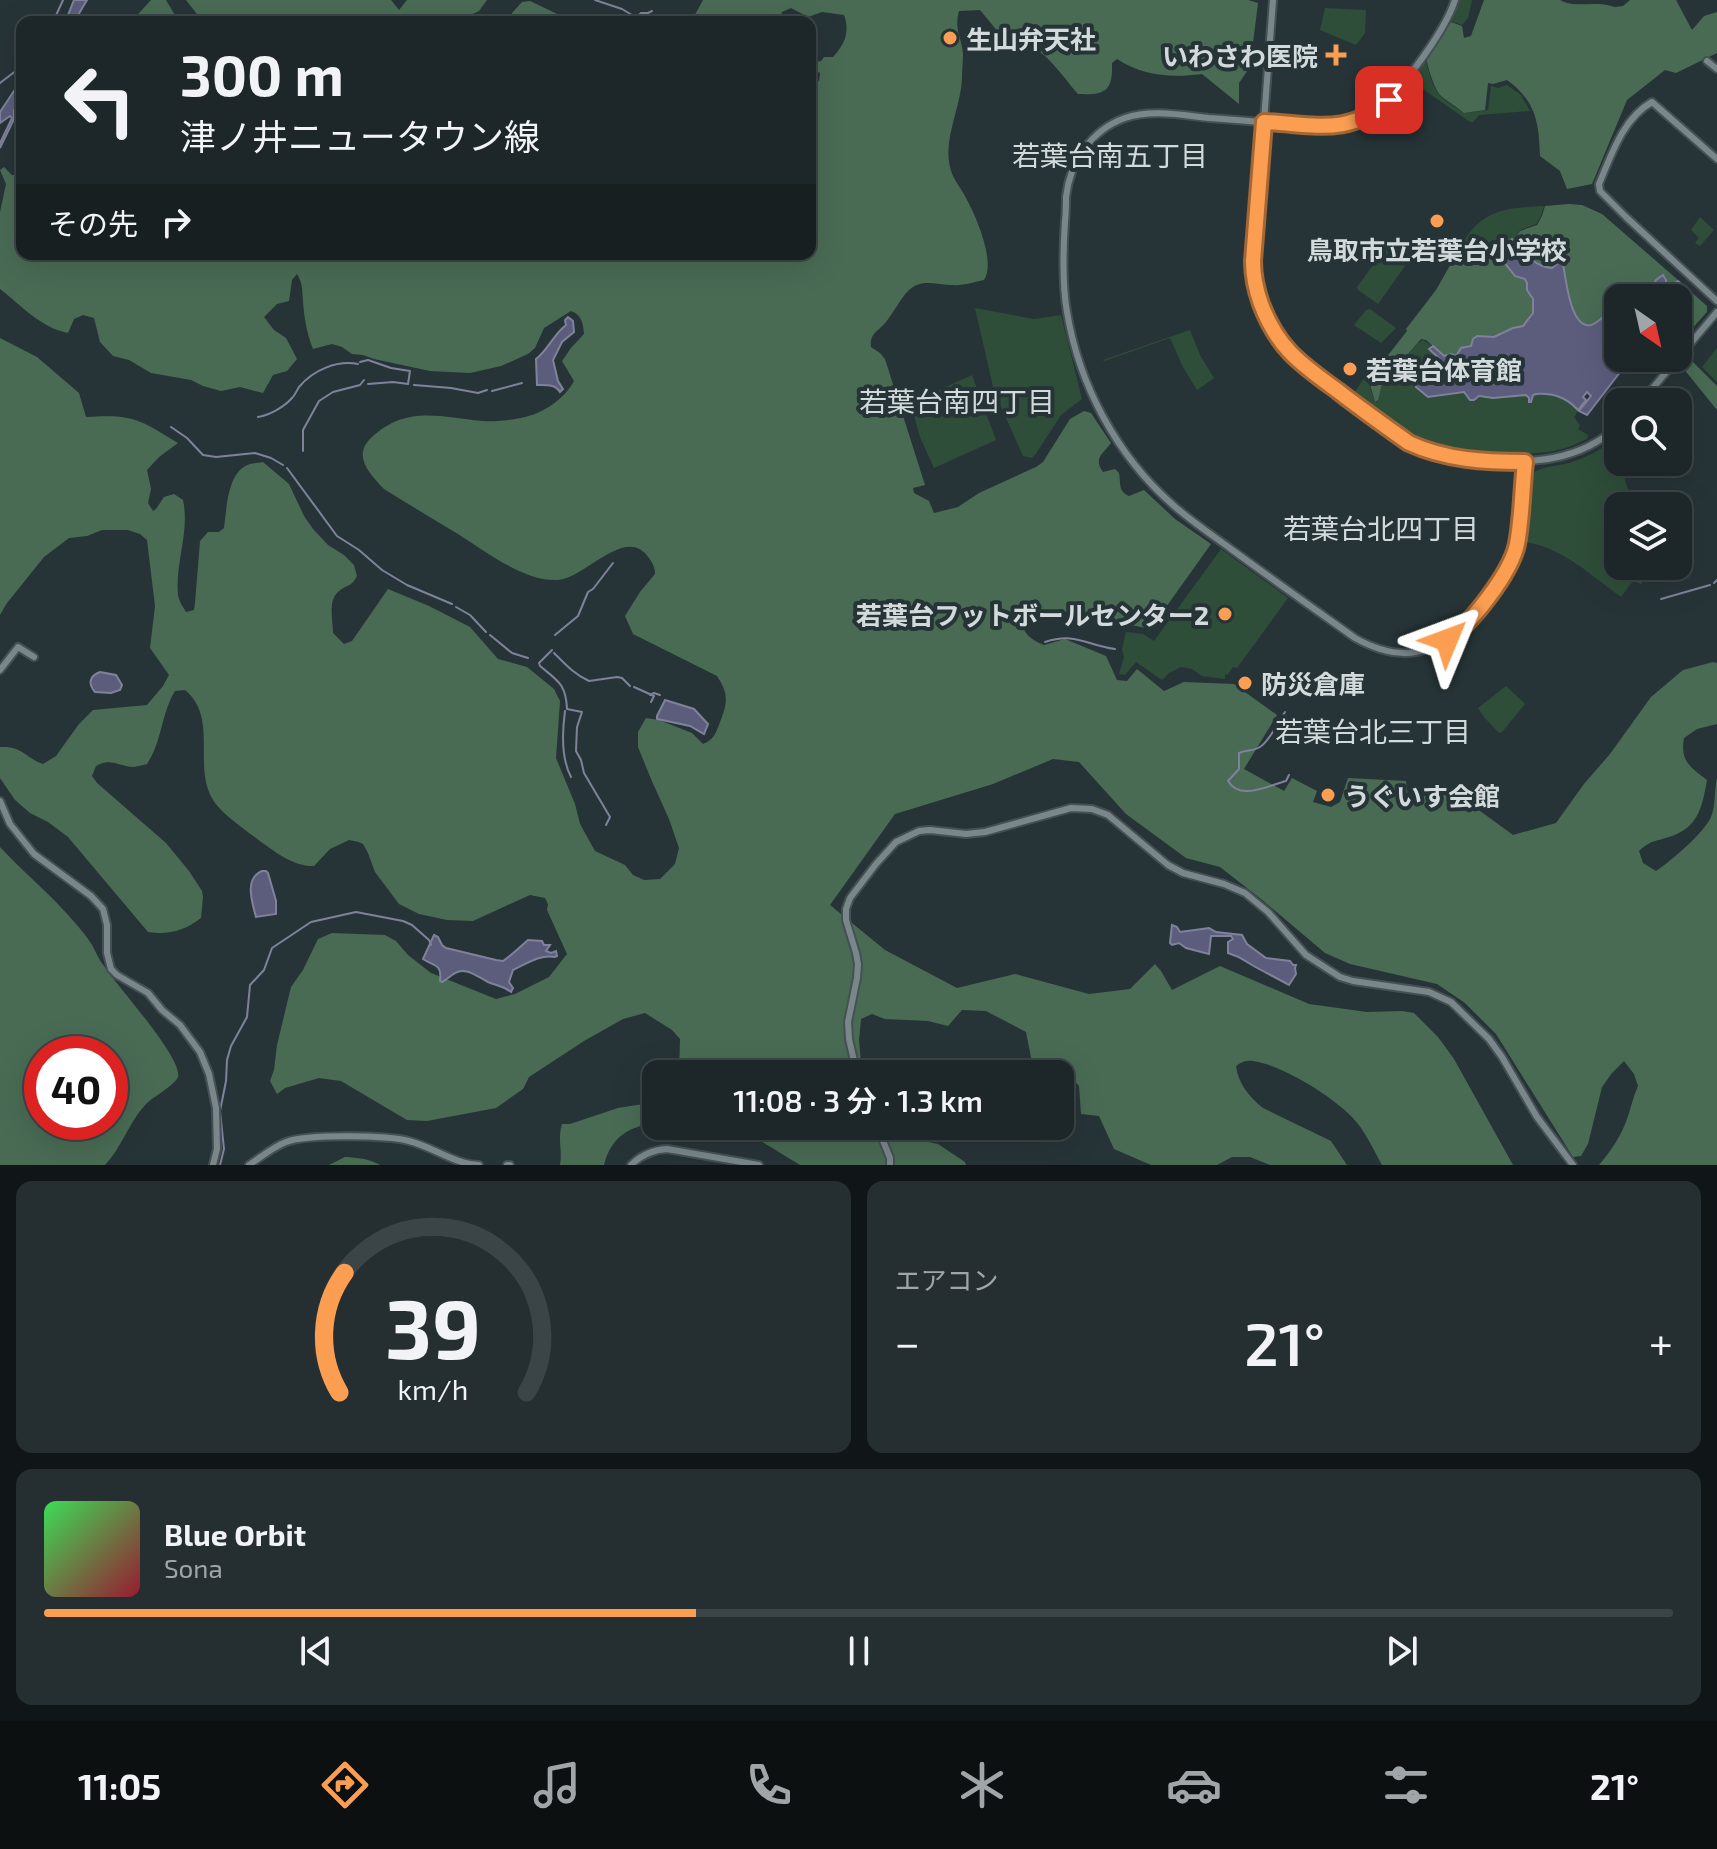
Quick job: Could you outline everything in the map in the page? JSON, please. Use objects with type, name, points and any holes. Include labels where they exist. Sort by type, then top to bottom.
[{"type":"street","points":[[1273,0],[1253,268],[1262,307],[1283,345],[1309,370],[1409,443],[1425,450],[1457,458],[1525,462],[1573,454],[1604,437]]},
{"type":"street","points":[[1455,0],[1442,28],[1389,100],[1371,115],[1350,124],[1339,126],[1169,113],[1140,114],[1126,118],[1097,135],[1083,149],[1070,179],[1066,198],[1063,254],[1066,311],[1093,399],[1140,471],[1172,505],[1371,647],[1406,653],[1430,649],[1455,634],[1471,619],[1510,565],[1517,544],[1525,462]]},
{"type":"street","points":[[1707,61],[1717,69]]},
{"type":"street","points":[[1717,159],[1652,102],[1640,111],[1621,136],[1599,184],[1600,191],[1717,301]]},
{"type":"street","points":[[1653,388],[1717,312]]},
{"type":"street","points":[[0,670],[18,647],[34,657]]},
{"type":"street","points":[[0,801],[10,824],[34,854],[91,896],[103,909],[111,969],[148,993],[180,1025],[200,1052],[209,1074],[216,1108],[217,1149],[213,1165]]},
{"type":"street","points":[[854,1060],[848,1022],[858,964],[846,909],[850,898],[896,842],[919,831],[985,832],[1071,808],[1092,809],[1108,815],[1168,865],[1183,873],[1224,884],[1252,898],[1299,949],[1340,977],[1429,992],[1451,1002],[1489,1039],[1537,1117],[1573,1165]]},
{"type":"street","points":[[249,1165],[282,1143],[298,1138],[377,1137],[411,1141],[464,1164],[479,1165]]},
{"type":"street","points":[[883,1140],[890,1165]]},
{"type":"street","points":[[631,1165],[654,1150],[667,1149],[759,1165]]},
{"type":"green space","points":[[151,0],[166,0],[175,16],[136,16]]},
{"type":"green space","points":[[186,0],[391,0],[399,10],[407,0],[487,0],[479,11],[469,16],[198,16]]},
{"type":"green space","points":[[703,0],[1248,0],[1258,3],[1250,67],[1239,83],[1239,104],[1202,74],[1158,74],[1137,69],[1117,59],[1112,63],[1111,80],[1106,90],[1095,94],[1078,94],[1039,51],[1013,50],[980,10],[959,11],[957,23],[963,53],[962,78],[949,140],[949,164],[979,227],[988,262],[987,272],[984,280],[968,284],[924,283],[914,286],[873,335],[871,342],[871,347],[885,359],[925,485],[913,488],[914,493],[929,501],[934,513],[958,507],[979,493],[1036,467],[1043,462],[1070,419],[1084,411],[1091,413],[1111,443],[1099,460],[1103,472],[1115,469],[1125,494],[1129,496],[1144,490],[1175,519],[1211,544],[1149,631],[1056,610],[1034,611],[1028,616],[1024,626],[1027,635],[1044,645],[1065,639],[1106,656],[1117,680],[1127,681],[1137,669],[1164,691],[1184,682],[1234,684],[1277,715],[1244,769],[1284,791],[1292,778],[1317,791],[1313,802],[1331,807],[1340,802],[1348,778],[1406,781],[1408,798],[1454,792],[1513,835],[1556,823],[1651,697],[1683,670],[1717,663],[1717,724],[1697,729],[1684,738],[1685,758],[1707,780],[1697,816],[1679,833],[1650,843],[1639,851],[1643,863],[1656,871],[1670,861],[1702,831],[1711,817],[1717,778],[1717,1165],[1599,1165],[1622,1131],[1638,1086],[1624,1061],[1602,1087],[1588,1144],[1581,1156],[1573,1157],[1496,1034],[1465,1003],[1437,984],[1350,964],[1325,953],[1220,867],[1186,858],[1126,814],[1079,762],[1053,759],[993,784],[895,814],[830,905],[885,950],[957,988],[1015,974],[1089,994],[1130,989],[1155,964],[1172,990],[1220,966],[1309,1004],[1367,1012],[1414,1013],[1454,1059],[1513,1165],[1382,1165],[1357,1122],[1332,1100],[1278,1068],[1250,1061],[1236,1066],[1242,1084],[1253,1099],[1263,1108],[1331,1141],[1347,1165],[1270,1165],[1250,1157],[1232,1157],[1217,1165],[1151,1165],[1114,1149],[1099,1116],[1081,1114],[1079,1086],[1074,1081],[1074,1060],[1031,1060],[1026,1032],[986,1011],[962,1010],[948,1026],[928,1021],[885,1019],[872,1014],[861,1019],[861,1060],[679,1060],[680,1039],[672,1030],[645,1013],[623,1019],[584,1041],[529,1077],[523,1089],[496,1108],[427,1121],[407,1120],[341,1081],[319,1078],[285,1088],[277,1094],[270,1081],[291,987],[318,939],[332,933],[385,935],[431,973],[496,999],[515,994],[549,977],[567,954],[547,910],[545,898],[530,895],[473,921],[447,920],[419,914],[399,904],[375,872],[368,853],[359,842],[349,840],[330,849],[314,866],[281,856],[230,818],[213,800],[207,787],[201,714],[185,690],[175,691],[170,700],[156,747],[147,764],[132,767],[105,762],[96,766],[92,776],[166,843],[189,871],[203,897],[201,918],[195,922],[176,931],[148,932],[68,837],[15,800],[0,778],[0,747],[19,750],[43,764],[56,756],[93,710],[147,705],[169,675],[150,648],[155,606],[147,540],[140,534],[128,530],[102,530],[69,538],[44,557],[0,615],[0,338],[37,357],[79,393],[86,417],[115,416],[135,420],[178,443],[147,470],[151,489],[148,503],[153,511],[164,497],[174,494],[183,500],[185,524],[178,583],[179,597],[186,612],[194,610],[200,541],[208,532],[219,532],[224,528],[232,482],[237,474],[250,464],[263,462],[289,484],[313,529],[354,565],[357,576],[337,593],[332,606],[333,633],[344,644],[352,641],[388,589],[470,627],[498,659],[527,667],[554,689],[560,701],[556,758],[580,824],[595,851],[625,865],[633,875],[644,880],[660,879],[675,864],[679,848],[638,747],[638,732],[646,718],[659,720],[692,733],[703,744],[716,732],[726,700],[717,676],[633,634],[625,616],[655,574],[649,558],[640,549],[629,547],[606,555],[569,577],[558,580],[532,576],[505,564],[384,489],[363,458],[363,451],[371,438],[397,421],[410,417],[504,420],[532,415],[553,404],[574,381],[562,361],[584,334],[580,317],[571,311],[544,328],[535,348],[528,354],[501,366],[470,373],[430,371],[352,354],[332,344],[313,349],[297,274],[292,280],[289,301],[277,304],[264,317],[274,330],[286,338],[297,359],[287,371],[273,375],[263,393],[240,387],[221,391],[191,380],[151,373],[129,360],[113,356],[100,342],[94,318],[83,315],[74,319],[68,333],[58,330],[40,321],[0,289],[0,212],[6,184],[0,170],[4,167],[12,175],[16,175],[16,260],[816,260],[816,82],[820,73],[816,71],[816,62],[824,57],[833,57],[841,47],[846,21],[844,15],[822,12],[806,16],[791,8],[782,12],[781,16],[694,16]]},
{"type":"green space","points":[[1459,0],[1472,0],[1468,18],[1462,25],[1451,21]]},
{"type":"green space","points":[[1484,0],[1560,0],[1572,4],[1615,7],[1623,6],[1630,0],[1676,0],[1692,30],[1704,16],[1717,12],[1717,53],[1676,73],[1665,70],[1627,100],[1592,184],[1567,189],[1560,171],[1540,156],[1537,123],[1530,105],[1507,80],[1488,83],[1485,110],[1464,113],[1441,96],[1434,83],[1426,57],[1451,22],[1462,26],[1464,38],[1471,36]]},
{"type":"green space","points":[[530,1],[561,16],[512,16],[522,2]]},
{"type":"green space","points":[[1325,8],[1366,10],[1365,33],[1356,45],[1320,30]]},
{"type":"green space","points":[[1426,60],[1439,95],[1464,113],[1488,110],[1491,86],[1498,88],[1507,85],[1521,95],[1530,111],[1479,115],[1470,122],[1413,82],[1412,78]]},
{"type":"green space","points":[[1582,205],[1602,214],[1678,280],[1663,284],[1667,280],[1662,275],[1654,284],[1604,284],[1604,315],[1594,323],[1584,323],[1573,309],[1562,257],[1558,256],[1555,266],[1548,268],[1523,254],[1516,243],[1509,247],[1520,231],[1537,225],[1545,206]]},
{"type":"green space","points":[[1544,206],[1536,224],[1520,230],[1514,239],[1503,242],[1490,252],[1465,239],[1490,215],[1510,209]]},
{"type":"green space","points":[[1700,217],[1714,230],[1700,246],[1695,243],[1699,238],[1691,230]]},
{"type":"green space","points":[[1465,239],[1500,257],[1515,276],[1525,279],[1533,313],[1523,326],[1494,337],[1477,336],[1471,346],[1461,348],[1456,356],[1444,356],[1421,339],[1382,384],[1375,402],[1371,377],[1436,290]]},
{"type":"green space","points":[[1384,250],[1405,266],[1378,304],[1357,287]]},
{"type":"green space","points":[[1692,293],[1707,306],[1707,312],[1692,329]]},
{"type":"green space","points":[[975,308],[1034,319],[1061,315],[1082,399],[1061,415],[1032,458],[1023,456],[994,391]]},
{"type":"green space","points":[[1370,309],[1396,328],[1381,343],[1354,325]]},
{"type":"green space","points":[[1190,330],[1214,378],[1197,390],[1170,338],[1103,360]]},
{"type":"green space","points":[[1423,340],[1432,346],[1429,350],[1439,358],[1432,362],[1435,367],[1433,373],[1425,373],[1428,365],[1423,362],[1417,371],[1416,388],[1428,398],[1464,393],[1470,401],[1526,395],[1531,403],[1533,396],[1554,395],[1569,402],[1578,411],[1574,417],[1580,425],[1578,429],[1588,435],[1587,439],[1562,449],[1539,453],[1504,453],[1448,447],[1410,434],[1354,393],[1371,368],[1374,371],[1371,390],[1377,402],[1382,385]]},
{"type":"green space","points":[[1717,348],[1717,382],[1702,367]]},
{"type":"green space","points":[[1692,361],[1717,386],[1717,410],[1686,372],[1692,372]]},
{"type":"green space","points":[[972,375],[996,440],[934,468],[910,403]]},
{"type":"green space","points":[[1604,446],[1604,476],[1624,476],[1629,492],[1604,492],[1604,580],[1644,580],[1641,584],[1633,581],[1621,597],[1565,557],[1524,540],[1530,476],[1544,468],[1567,464]]},
{"type":"green space","name":"若葉台フットボールセンター2","points":[[1221,549],[1288,598],[1237,668],[1233,667],[1225,679],[1202,676],[1192,669],[1181,667],[1162,680],[1136,662],[1125,675],[1119,674],[1126,632],[1143,634],[1154,641]]},
{"type":"green space","points":[[1506,686],[1525,704],[1499,733],[1478,708]]},
{"type":"green space","points":[[0,847],[84,934],[102,964],[160,1039],[177,1068],[178,1077],[173,1084],[149,1101],[128,1130],[128,1036],[24,1036],[24,1140],[122,1140],[105,1165],[0,1165]]},
{"type":"green space","points":[[642,1104],[642,1126],[616,1140],[604,1165],[560,1165],[562,1124]]},
{"type":"green space","points":[[759,1140],[918,1140],[938,1144],[966,1165],[800,1165]]},
{"type":"green space","points":[[345,1157],[367,1160],[380,1165],[329,1165]]},
{"type":"water","points":[[74,0],[87,0],[78,16],[68,15]]},
{"type":"water","points":[[16,88],[14,119],[0,148],[12,118],[10,116],[0,123],[0,112]]},
{"type":"water","points":[[1512,239],[1514,241],[1508,247],[1516,243],[1527,256],[1541,265],[1552,268],[1557,264],[1557,258],[1562,257],[1573,309],[1578,318],[1584,324],[1591,325],[1604,316],[1604,372],[1620,372],[1608,388],[1604,388],[1604,393],[1587,415],[1579,411],[1591,396],[1587,392],[1583,397],[1586,400],[1578,410],[1564,399],[1548,394],[1533,395],[1531,402],[1526,395],[1479,396],[1470,400],[1464,392],[1428,397],[1416,387],[1416,374],[1423,363],[1428,365],[1426,375],[1435,370],[1432,362],[1439,358],[1429,349],[1433,346],[1444,356],[1456,356],[1461,348],[1471,346],[1477,336],[1494,337],[1523,326],[1533,313],[1533,299],[1525,279],[1515,276],[1500,257],[1490,253]]},
{"type":"water","points":[[1663,275],[1666,283],[1654,284]]},
{"type":"water","points":[[568,317],[573,321],[574,332],[562,342],[553,360],[563,389],[560,392],[553,386],[537,385],[536,359],[566,325]]},
{"type":"water","points":[[100,672],[116,675],[122,685],[120,690],[95,692],[91,680]]},
{"type":"water","points":[[665,700],[694,709],[708,724],[704,734],[690,726],[657,719]]},
{"type":"water","points":[[262,871],[268,873],[276,901],[276,914],[256,917],[251,885],[256,874]]},
{"type":"water","points":[[1172,925],[1180,932],[1209,928],[1216,932],[1242,935],[1247,944],[1266,958],[1290,961],[1296,965],[1296,974],[1289,985],[1228,953],[1228,942],[1233,939],[1231,936],[1211,936],[1209,954],[1179,943],[1172,945]]},
{"type":"water","points":[[434,935],[446,948],[496,960],[503,961],[528,940],[550,945],[546,951],[556,951],[557,956],[539,958],[513,970],[509,982],[513,988],[511,992],[466,971],[457,972],[442,982],[439,968],[423,959]]},
{"type":"waterway","points":[[56,16],[63,0]]},
{"type":"waterway","points":[[595,0],[632,15],[652,11]]},
{"type":"waterway","points":[[0,83],[16,71]]},
{"type":"waterway","points":[[360,362],[368,360],[410,371],[408,384],[368,384]]},
{"type":"waterway","points":[[258,417],[285,404],[318,371],[334,365],[358,364]]},
{"type":"waterway","points":[[303,451],[303,430],[319,401],[333,392],[360,385],[364,380]]},
{"type":"waterway","points":[[492,391],[522,383]]},
{"type":"waterway","points":[[414,385],[478,393],[487,390]]},
{"type":"waterway","points":[[171,427],[203,455],[216,457],[255,453],[283,465]]},
{"type":"waterway","points":[[287,468],[337,536],[407,585],[452,604]]},
{"type":"waterway","points":[[555,635],[578,616],[588,592],[613,563]]},
{"type":"waterway","points":[[1714,583],[1717,580]]},
{"type":"waterway","points":[[1661,599],[1710,585]]},
{"type":"waterway","points":[[456,607],[470,615],[486,632]]},
{"type":"waterway","points":[[490,635],[512,653],[528,658]]},
{"type":"waterway","points":[[1045,642],[1065,638],[1115,649]]},
{"type":"waterway","points":[[552,650],[539,663],[563,688],[567,709],[582,712],[577,727],[576,751],[584,773],[610,817],[606,825]]},
{"type":"waterway","points":[[554,653],[589,681],[617,677],[630,686]]},
{"type":"waterway","points":[[634,687],[654,696],[651,702]]},
{"type":"waterway","points":[[650,695],[660,695]]},
{"type":"waterway","points":[[565,711],[563,745],[571,777]]},
{"type":"waterway","points":[[1285,712],[1263,744],[1239,753],[1239,769],[1228,781],[1233,787],[1247,791],[1286,781],[1289,775]]},
{"type":"waterway","points":[[220,1165],[224,1149],[220,1111],[227,1060],[247,1017],[250,985],[264,970],[272,948],[311,922],[356,912],[403,921],[412,925],[431,945]]},
{"type":"place","name":"生山弁天社","points":[[950,38]]},
{"type":"place","name":"いわさわ医院","points":[[1336,55]]},
{"type":"place","name":"鳥取市立若葉台小学校","points":[[1437,221]]},
{"type":"place","name":"若葉台体育館","points":[[1350,369]]},
{"type":"place","name":"若葉台フットボールセンター2","points":[[1225,614]]},
{"type":"place","name":"防災倉庫","points":[[1245,683]]},
{"type":"place","name":"うぐいす会館","points":[[1328,795]]},
{"type":"district","name":"若葉台南五丁目","points":[[1110,155]]},
{"type":"district","name":"若葉台南四丁目","points":[[957,401]]},
{"type":"district","name":"若葉台北四丁目","points":[[1381,528]]},
{"type":"district","name":"若葉台北三丁目","points":[[1373,731]]},
{"type":"route","points":[[1389,100],[1365,118],[1345,125],[1264,122],[1254,279],[1274,333],[1300,363],[1409,443],[1457,458],[1525,462],[1517,544],[1510,565],[1471,619],[1447,640]]}]
